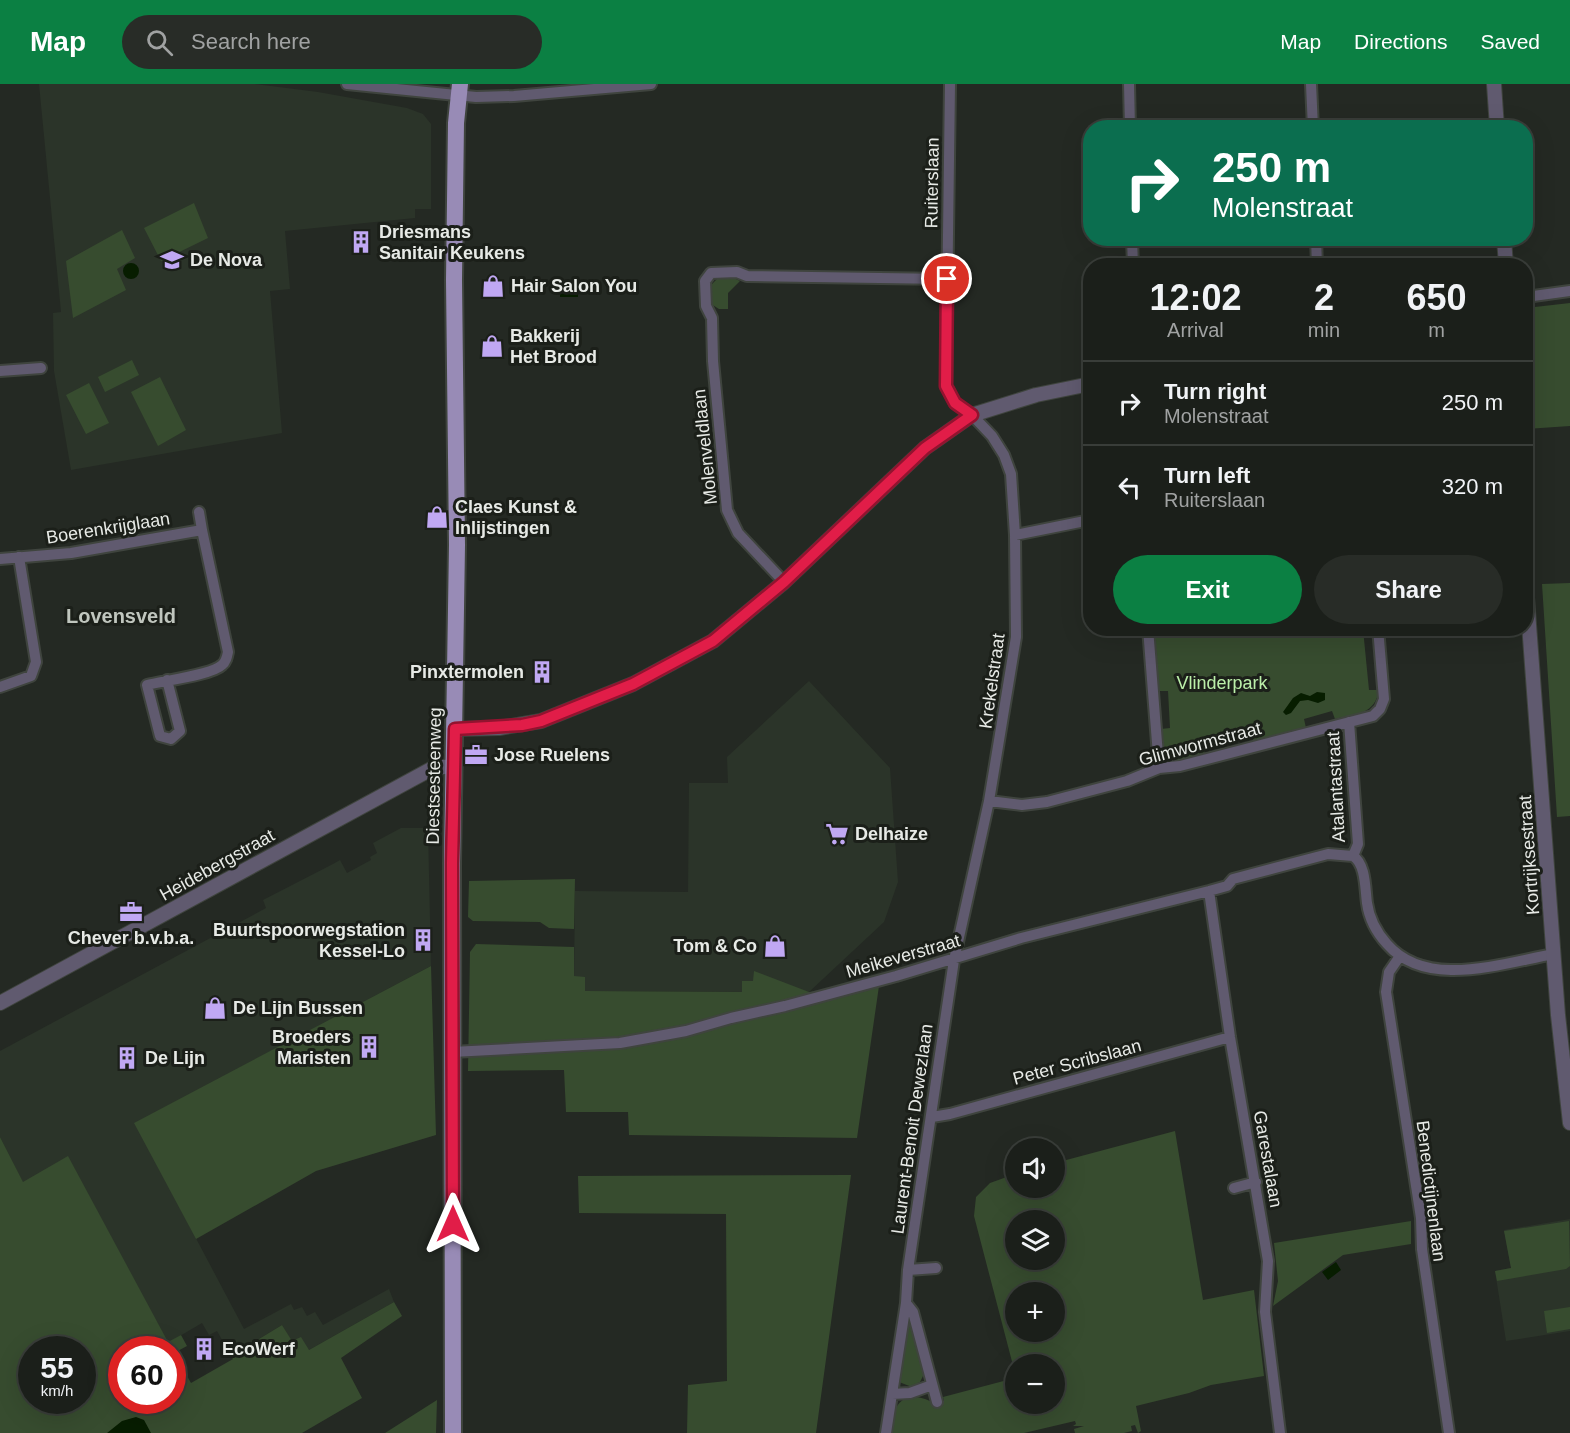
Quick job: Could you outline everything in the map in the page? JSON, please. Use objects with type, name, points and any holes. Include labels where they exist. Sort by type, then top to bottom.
[{"type":"main road","name":"Diestsesteenweg","points":[[453,1433],[452,1052],[457,534],[454,280],[456,123],[459,90]]},
{"type":"street","points":[[347,84],[459,90],[514,96],[651,84]]},
{"type":"street","name":"Ruiterslaan","points":[[950,84],[946,386],[955,403],[972,415]]},
{"type":"street","points":[[1129,84],[1130,120]]},
{"type":"street","points":[[1311,84],[1313,120]]},
{"type":"street","points":[[1494,84],[1496,120]]},
{"type":"street","name":"Molenveldlaan","points":[[784,582],[738,533],[728,510],[712,318],[706,306],[705,281],[711,273],[737,272],[747,276],[947,279]]},
{"type":"street","points":[[1533,296],[1570,291]]},
{"type":"street","points":[[0,371],[41,368]]},
{"type":"street","points":[[455,729],[522,725],[541,721],[647,678],[713,641],[784,582],[925,448],[972,415],[1036,395],[1083,385]]},
{"type":"street","name":"Krekelstraat","points":[[954,960],[990,801],[1016,637],[1015,535],[1011,474],[1004,455],[992,436],[972,415]]},
{"type":"street","points":[[167,680],[180,731],[171,739],[160,736],[147,685],[167,680],[215,670],[224,664],[228,652],[199,512]]},
{"type":"street","points":[[1015,535],[1083,521]]},
{"type":"street","name":"Boerenkrijglaan","points":[[0,560],[71,553],[202,530]]},
{"type":"street","points":[[0,687],[31,676],[36,662],[19,557]]},
{"type":"street","points":[[1149,636],[1159,768]]},
{"type":"street","name":"Atalantastraat","points":[[1353,856],[1358,844],[1349,722],[1373,716],[1380,709],[1384,699],[1379,636]]},
{"type":"street","name":"Kortrijksestraat","points":[[1530,636],[1554,954],[1570,1123]]},
{"type":"street","name":"Glimwormstraat","points":[[990,801],[1022,805],[1047,802],[1127,781],[1159,768],[1180,766],[1349,722]]},
{"type":"street","name":"Heidebergstraat","points":[[0,1003],[433,768],[454,766]]},
{"type":"street","name":"Meikeverstraat","points":[[452,1052],[620,1043],[686,1032],[731,1018],[785,1006],[954,960],[1021,938],[1227,886],[1233,879],[1328,854],[1353,856]]},
{"type":"street","points":[[1353,856],[1361,863],[1368,909],[1374,924],[1383,940],[1407,961],[1444,971],[1466,970],[1554,954]]},
{"type":"street","name":"Garestalaan","points":[[1209,891],[1230,1037],[1268,1261],[1265,1312],[1280,1433]]},
{"type":"street","name":"Benedictijnenlaan","points":[[1400,956],[1389,972],[1385,985],[1421,1218],[1422,1249],[1449,1433]]},
{"type":"street","name":"Laurent-Benoit Dewezlaan","points":[[886,1433],[954,960]]},
{"type":"street","name":"Peter Scribslaan","points":[[932,1117],[1230,1037]]},
{"type":"street","points":[[1234,1188],[1256,1182]]},
{"type":"street","points":[[908,1270],[936,1268]]},
{"type":"street","name":"Laurent-Benoit Dewezlaan","points":[[906,1303],[913,1312],[937,1402]]},
{"type":"street","points":[[892,1394],[910,1393],[932,1385]]},
{"type":"shaded area","name":"De Nova","points":[[39,84],[255,84],[318,92],[407,108],[423,114],[431,124],[431,209],[415,209],[415,218],[285,231],[290,289],[270,291],[282,433],[71,470],[54,371],[53,313],[61,312]]},
{"type":"shaded area","points":[[131,263],[139,271],[131,279],[123,271]]},
{"type":"shaded area","points":[[560,288],[578,288],[578,297],[560,297]]},
{"type":"shaded area","points":[[809,681],[890,768],[898,882],[884,922],[809,992],[742,981],[742,992],[585,991],[574,977],[575,891],[688,892],[689,783],[728,783],[727,757]]},
{"type":"shaded area","points":[[1317,692],[1325,693],[1325,700],[1318,703],[1308,700],[1300,701],[1291,713],[1286,715],[1283,712],[1293,698],[1301,693],[1310,696]]},
{"type":"shaded area","name":"De Lijn Bussen","points":[[401,828],[428,828],[431,966],[135,1123],[244,1329],[291,1304],[294,1310],[302,1307],[307,1316],[315,1312],[323,1325],[389,1289],[394,1302],[309,1350],[292,1342],[282,1325],[231,1356],[217,1331],[209,1335],[202,1323],[180,1336],[164,1336],[68,1157],[23,1183],[0,1137],[0,1051],[266,908],[263,900],[340,860],[347,873],[371,860],[370,857],[377,853],[373,843]]},
{"type":"shaded area","points":[[1570,1219],[1570,1331],[1506,1341],[1495,1271],[1511,1268],[1504,1230]]},
{"type":"shaded area","points":[[1336,1262],[1341,1270],[1328,1280],[1322,1272]]},
{"type":"shaded area","points":[[136,1417],[144,1420],[151,1433],[107,1433],[122,1421]]},
{"type":"green space","points":[[194,203],[208,238],[161,261],[144,228]]},
{"type":"green space","points":[[122,230],[135,258],[117,269],[126,290],[73,318],[66,261]]},
{"type":"green space","points":[[718,278],[734,278],[740,281],[728,293],[728,309],[719,309],[711,304],[710,286]]},
{"type":"green space","points":[[1570,303],[1570,426],[1533,429],[1533,307]]},
{"type":"green space","points":[[132,360],[139,375],[105,392],[98,377]]},
{"type":"green space","points":[[160,377],[186,430],[158,446],[131,392]]},
{"type":"green space","points":[[89,383],[109,423],[86,434],[66,395]]},
{"type":"green space","points":[[1570,583],[1570,816],[1557,817],[1542,584]]},
{"type":"green space","name":"Vlinderpark","points":[[1153,636],[1364,636],[1369,690],[1379,690],[1374,704],[1364,712],[1335,719],[1332,711],[1304,719],[1306,728],[1254,742],[1251,732],[1203,746],[1205,755],[1184,761],[1171,760],[1164,751],[1161,729],[1170,728],[1168,691],[1157,691]]},
{"type":"green space","points":[[575,879],[574,929],[549,928],[540,922],[473,921],[468,917],[469,881]]},
{"type":"green space","points":[[476,944],[574,947],[574,976],[585,977],[585,991],[742,992],[742,981],[753,981],[754,971],[809,992],[879,986],[857,1138],[629,1135],[628,1112],[566,1112],[564,1070],[468,1071],[470,952]]},
{"type":"green space","points":[[431,966],[436,1135],[316,1171],[196,1239],[134,1123]]},
{"type":"green space","points":[[1175,1131],[1203,1300],[1254,1290],[1264,1376],[1211,1385],[1136,1406],[1141,1431],[1138,1433],[1135,1425],[1131,1426],[1132,1431],[1124,1433],[1075,1433],[1074,1429],[1084,1426],[1073,1426],[1076,1424],[1075,1421],[1024,1433],[892,1433],[896,1408],[904,1400],[914,1397],[935,1404],[944,1401],[943,1397],[1005,1381],[1005,1414],[1065,1414],[1065,1354],[1010,1354],[1007,1342],[1065,1342],[1065,1282],[1005,1282],[1005,1335],[974,1216],[976,1197],[990,1183],[1005,1178],[1005,1198],[1065,1198],[1065,1160]]},
{"type":"green space","points":[[0,1137],[23,1182],[68,1156],[165,1336],[108,1336],[108,1414],[186,1414],[186,1374],[191,1383],[233,1359],[231,1356],[282,1325],[292,1341],[301,1337],[309,1350],[394,1302],[402,1316],[341,1358],[362,1398],[302,1433],[0,1433]]},
{"type":"green space","points":[[851,1175],[816,1433],[687,1433],[688,1385],[727,1381],[726,1214],[579,1213],[578,1176]]},
{"type":"green space","points":[[1411,1221],[1411,1244],[1343,1255],[1273,1306],[1278,1281],[1274,1243]]},
{"type":"green space","points":[[1569,1221],[1570,1266],[1566,1269],[1497,1281],[1495,1271],[1511,1268],[1504,1231]]},
{"type":"green space","points":[[1570,1307],[1570,1329],[1547,1333],[1544,1311]]},
{"type":"green space","points":[[907,1320],[910,1320],[924,1374],[920,1382],[912,1387],[899,1382]]},
{"type":"green space","points":[[437,1400],[436,1433],[385,1433]]},
{"type":"place","name":"Driesmans Sanitair Keukens","points":[[361,242]]},
{"type":"place","name":"De Nova","points":[[172,260]]},
{"type":"place","name":"Hair Salon You","points":[[493,286]]},
{"type":"place","name":"Bakkerij Het Brood","points":[[492,346]]},
{"type":"place","name":"Claes Kunst & Inlijstingen","points":[[437,517]]},
{"type":"place","name":"Pinxtermolen","points":[[542,672]]},
{"type":"place","name":"Jose Ruelens","points":[[476,755]]},
{"type":"place","name":"Delhaize","points":[[837,834]]},
{"type":"place","name":"Chever b.v.b.a.","points":[[131,912]]},
{"type":"place","name":"Buurtspoorwegstation Kessel-Lo","points":[[423,940]]},
{"type":"place","name":"Tom & Co","points":[[775,946]]},
{"type":"place","name":"De Lijn Bussen","points":[[215,1008]]},
{"type":"place","name":"Broeders Maristen","points":[[369,1047]]},
{"type":"place","name":"De Lijn","points":[[127,1058]]},
{"type":"place","name":"EcoWerf","points":[[204,1349]]},
{"type":"district","name":"Lovensveld","points":[[121,616]]},
{"type":"route","points":[[453,1224],[452,863],[455,729],[522,725],[541,721],[633,684],[713,641],[784,582],[925,448],[946,431],[972,415],[955,403],[946,386],[947,279]]}]
